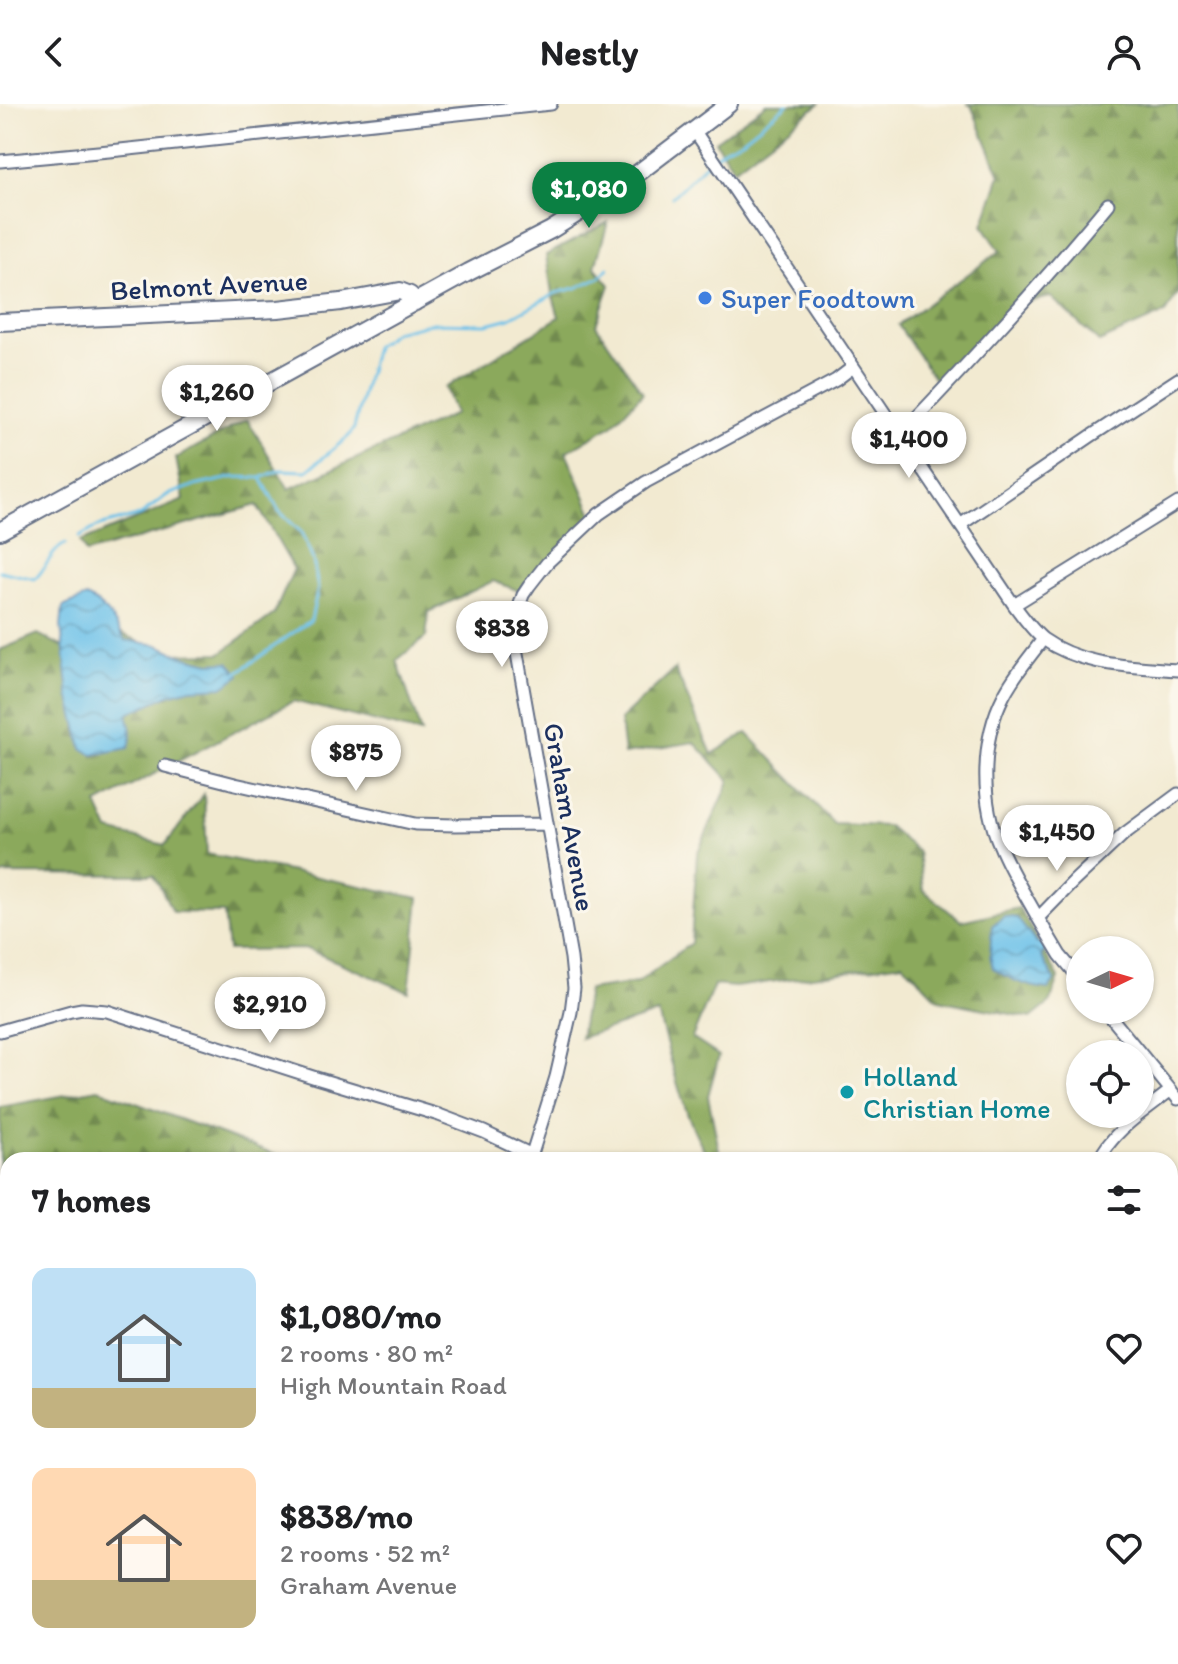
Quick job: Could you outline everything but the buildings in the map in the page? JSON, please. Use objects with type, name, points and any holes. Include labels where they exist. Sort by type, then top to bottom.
[{"type":"main road","points":[[0,531],[551,230],[621,186],[729,104]]},
{"type":"main road","name":"Belmont Avenue","points":[[0,322],[278,309],[400,291],[410,295],[415,302]]},
{"type":"street","points":[[0,161],[551,104]]},
{"type":"street","points":[[694,130],[1032,628],[1057,647],[1091,661],[1178,670]]},
{"type":"street","points":[[899,436],[1063,259],[1108,204]]},
{"type":"street","name":"Graham Avenue","points":[[533,1152],[556,1077],[574,988],[515,642],[516,616],[523,595],[547,563],[599,514],[646,482],[836,380],[853,367]]},
{"type":"street","points":[[960,525],[1178,379]]},
{"type":"street","points":[[1014,605],[1178,503]]},
{"type":"street","points":[[1043,639],[1002,699],[989,738],[986,771],[993,827],[999,844],[1038,918],[1066,962]]},
{"type":"street","points":[[165,766],[415,824],[547,824]]},
{"type":"street","points":[[1038,918],[1124,834],[1178,794]]},
{"type":"street","points":[[0,1031],[82,1009],[107,1011],[439,1115],[484,1132],[522,1152]]},
{"type":"street","points":[[1103,1152],[1117,1134],[1174,1094],[1116,1024]]},
{"type":"green space","points":[[766,104],[819,104],[734,169],[715,141]]},
{"type":"green space","points":[[967,104],[1178,104],[1178,294],[1165,313],[1099,342],[1051,297],[1022,303],[940,387],[898,325],[1000,251],[983,225],[1000,175],[971,105]]},
{"type":"green space","points":[[608,222],[595,267],[610,285],[596,325],[643,393],[612,425],[566,452],[596,521],[522,592],[493,581],[429,612],[426,637],[397,660],[421,733],[293,701],[97,804],[109,831],[165,845],[204,794],[207,854],[419,898],[409,992],[307,949],[228,950],[224,913],[173,912],[154,875],[0,876],[0,650],[38,634],[67,649],[88,617],[165,654],[221,653],[274,614],[294,569],[257,505],[86,553],[80,542],[184,500],[176,458],[247,419],[289,489],[455,414],[445,388],[559,317],[546,255]]},
{"type":"green space","points":[[675,669],[712,754],[747,733],[834,824],[888,826],[918,852],[923,890],[961,921],[1019,908],[1059,978],[1050,1003],[1031,1018],[939,1000],[903,963],[735,987],[714,985],[692,1038],[719,1056],[708,1096],[719,1152],[706,1152],[686,1110],[658,1013],[580,1038],[588,990],[637,983],[691,943],[697,854],[730,781],[694,742],[624,754],[620,720]]},
{"type":"green space","points":[[98,1089],[268,1152],[0,1152],[0,1107]]},
{"type":"water","points":[[86,597],[105,610],[125,640],[158,645],[182,656],[210,663],[229,662],[240,675],[222,687],[190,689],[127,714],[131,735],[128,748],[93,755],[82,748],[69,694],[61,626],[63,607]]},
{"type":"water","points":[[1004,916],[1017,918],[1036,943],[1043,944],[1046,949],[1041,956],[1055,980],[1049,989],[1020,983],[993,968],[990,955],[992,926]]},
{"type":"waterway","points":[[716,155],[742,140],[787,104]]},
{"type":"waterway","points":[[672,197],[710,160]]},
{"type":"waterway","points":[[79,537],[99,526],[141,515],[167,495],[190,487],[235,477],[261,478],[280,470],[307,471],[349,436],[354,428],[375,347],[394,332],[433,323],[487,324],[510,318],[556,293],[600,277],[608,268]]},
{"type":"waterway","points":[[237,673],[311,620],[318,588],[313,560],[301,532],[279,511],[261,478]]},
{"type":"waterway","points":[[0,571],[35,579],[65,544]]},
{"type":"place","name":"Super Foodtown","points":[[705,298]]},
{"type":"place","name":"Holland Christian Home","points":[[847,1092]]}]
